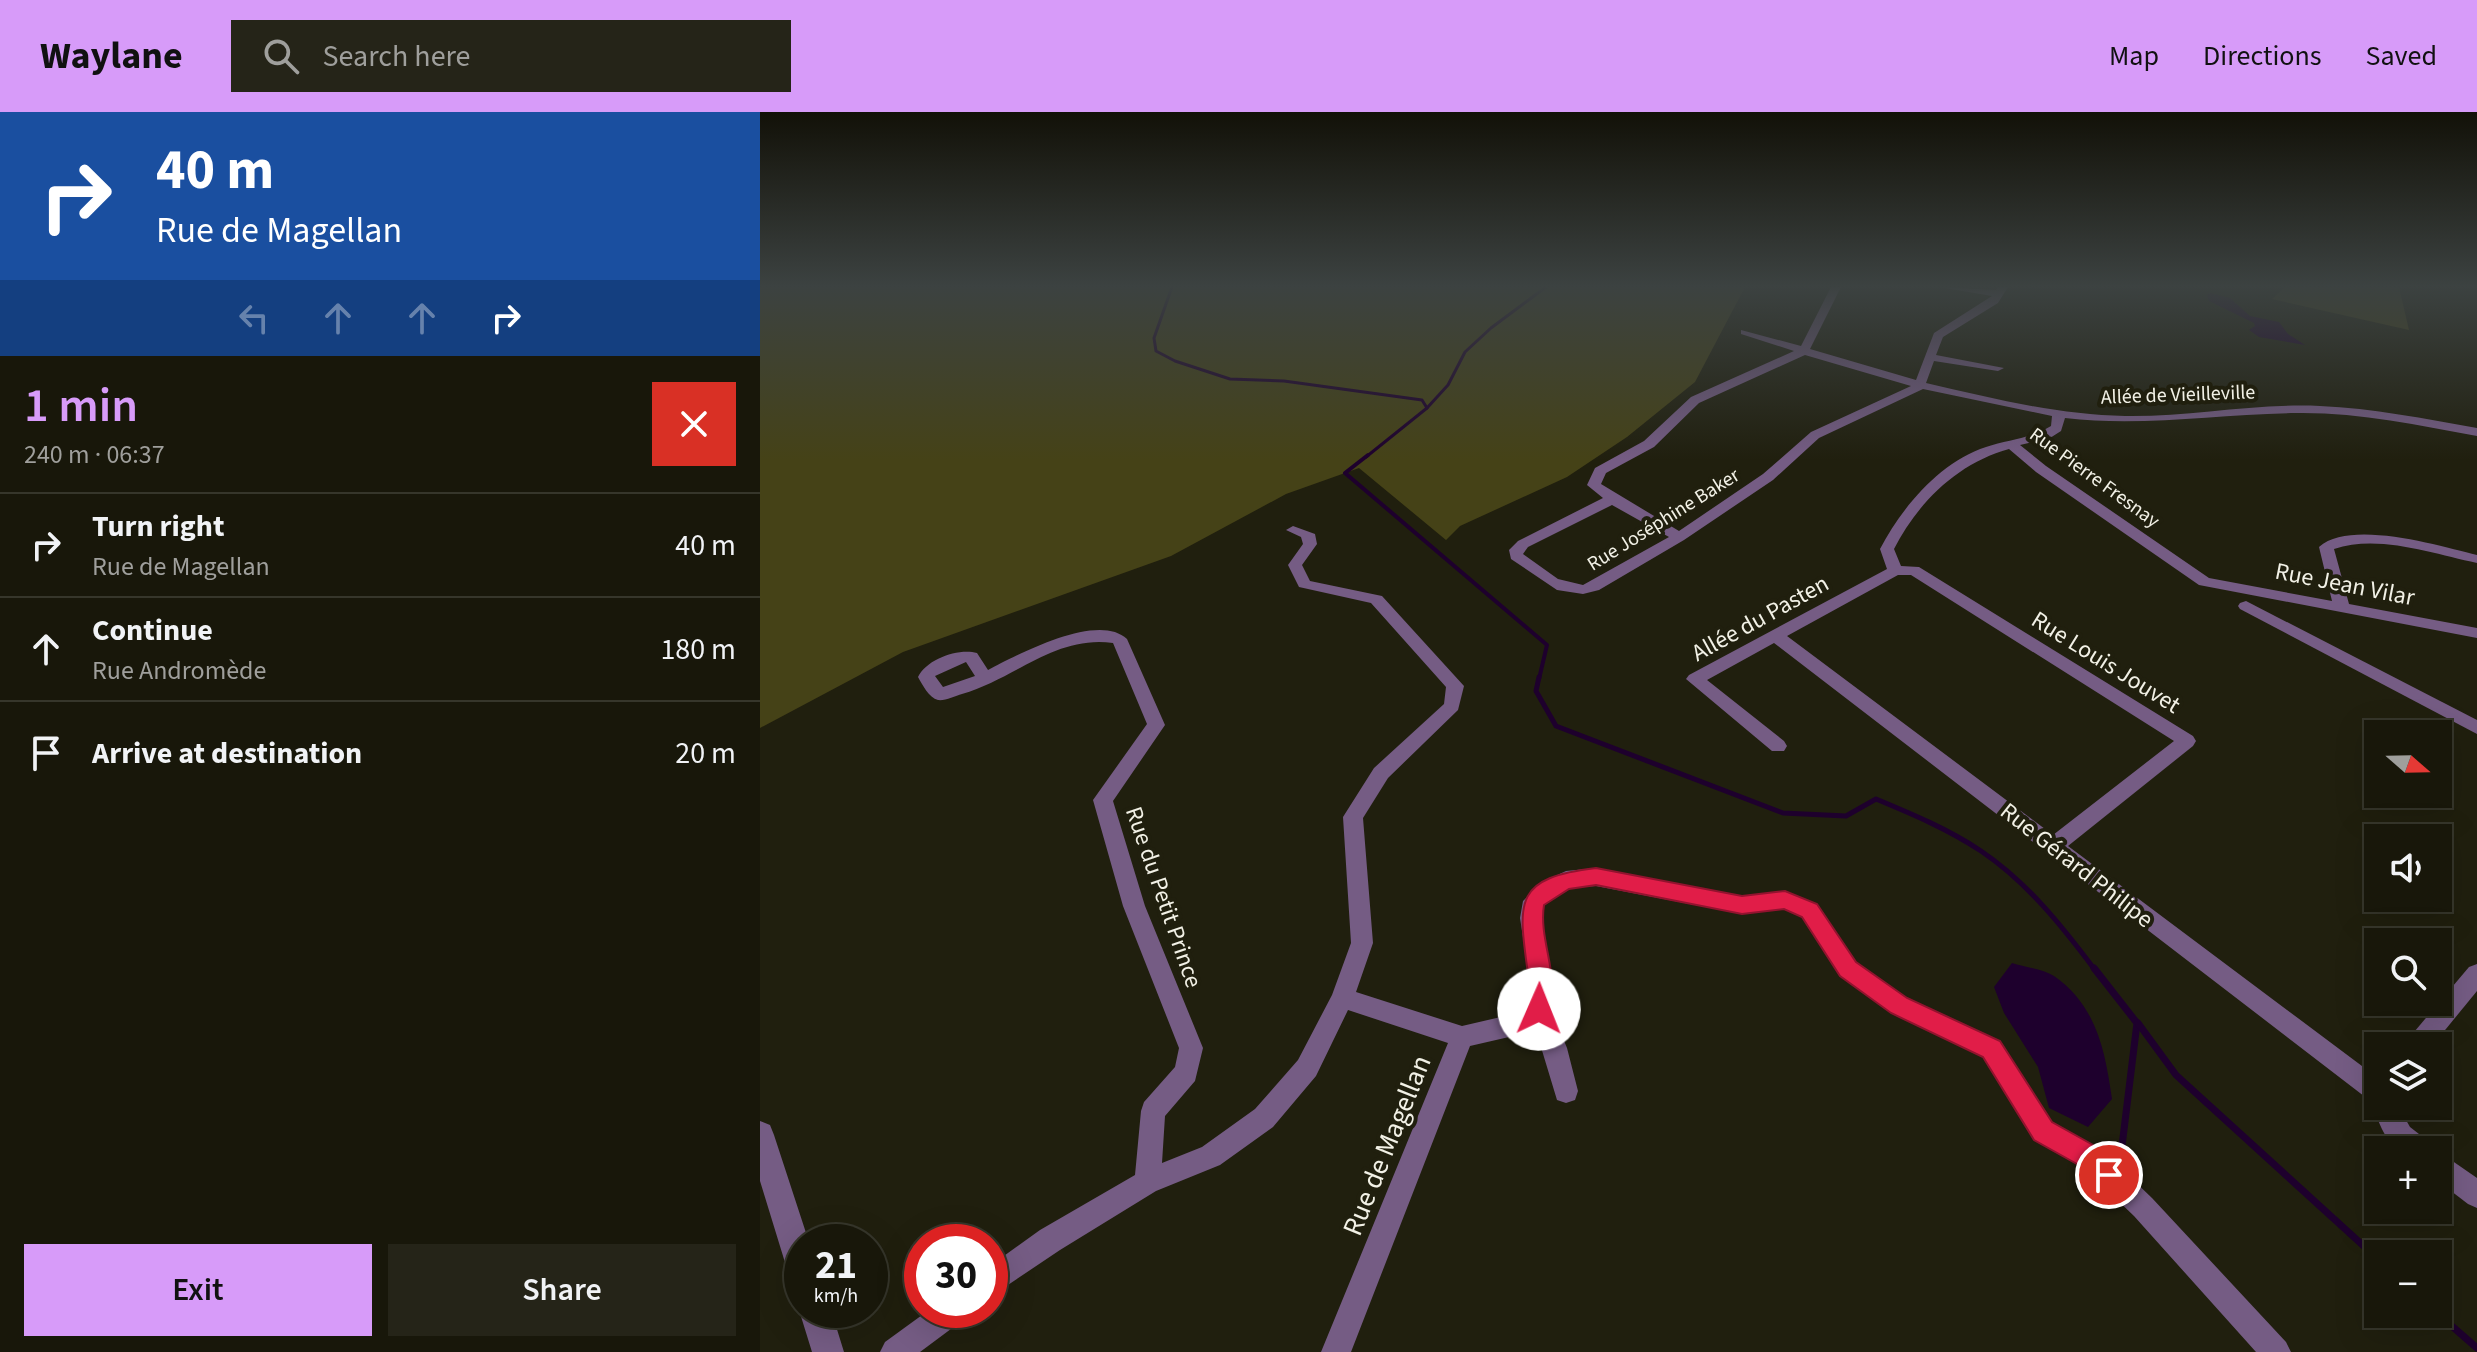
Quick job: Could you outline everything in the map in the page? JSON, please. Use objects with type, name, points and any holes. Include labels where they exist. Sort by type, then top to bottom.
[{"type":"street","name":"Allée de Vieilleville","points":[[1785,345],[1978,401],[2059,413],[2126,419],[2298,409],[2389,417],[2477,432]]},
{"type":"street","points":[[1804,351],[1807,345]]},
{"type":"street","points":[[1919,386],[1934,345]]},
{"type":"street","name":"Rue Joséphine Baker","points":[[1804,351],[1695,400],[1649,444],[1600,471],[1594,485],[1612,499],[1523,544],[1516,550],[1516,556],[1565,590],[1580,592],[1594,587],[1679,537],[1768,477],[1815,435],[1919,386]]},
{"type":"street","points":[[1930,357],[1998,368]]},
{"type":"street","name":"Rue Pierre Fresnay","points":[[2011,444],[2046,435],[2057,428],[2059,413]]},
{"type":"street","points":[[1895,571],[1887,549],[1895,530],[1957,466],[1981,453],[2011,444]]},
{"type":"street","name":"Rue Pierre Fresnay","points":[[2011,444],[2041,469],[2204,582]]},
{"type":"street","points":[[1612,499],[1679,537]]},
{"type":"street","points":[[1008,1270],[1050,1240],[1147,1182],[1211,1156],[1264,1118],[1307,1068],[1342,998],[1362,943],[1353,817],[1381,773],[1452,706],[1455,686],[1376,599],[1304,584],[1295,565],[1310,544],[1308,534],[1293,530]]},
{"type":"street","points":[[2342,608],[2326,547],[2337,541],[2396,543],[2477,559]]},
{"type":"street","name":"Rue Louis Jouvet","points":[[1895,571],[1914,570],[2187,741],[2054,846]]},
{"type":"street","name":"Allée du Pasten","points":[[1778,746],[1695,679],[1895,571]]},
{"type":"street","name":"Rue Jean Vilar","points":[[2204,582],[2477,633]]},
{"type":"street","points":[[2246,606],[2477,728]]},
{"type":"street","name":"Rue du Petit Prince","points":[[984,677],[1082,635],[1119,639],[1156,725],[1103,800],[1134,906],[1191,1048],[1186,1073],[1153,1111],[1147,1182]]},
{"type":"street","name":"Rue Gérard Philipe","points":[[1776,636],[2364,1083]]},
{"type":"street","points":[[1566,1091],[1555,1048],[1539,1009],[1542,988],[1531,918],[1534,901],[1549,888],[1566,880],[1596,877],[1742,905],[1785,900],[1810,911],[1848,969],[1899,1005],[1991,1049],[2043,1131],[2093,1159],[2143,1207],[2276,1352]]},
{"type":"street","points":[[2429,1032],[2477,974]]},
{"type":"street","points":[[1342,998],[1462,1037]]},
{"type":"street","name":"Rue de Magellan","points":[[1336,1352],[1462,1037],[1509,1026],[1539,1009]]},
{"type":"street","points":[[760,1135],[788,1224]]},
{"type":"street","points":[[2452,1175],[2477,1195]]},
{"type":"street","points":[[821,1328],[828,1352]]},
{"type":"street","points":[[895,1352],[928,1328]]},
{"type":"shaded area","points":[[760,345],[1715,345],[1695,382],[1627,437],[1567,477],[1460,526],[1446,540],[1359,468],[1286,494],[1171,556],[903,652],[760,728]]},
{"type":"shaded area","points":[[2012,963],[2054,976],[2069,988],[2089,1015],[2102,1047],[2112,1099],[2088,1127],[2049,1108],[2038,1067],[2004,1013],[1994,987]]},
{"type":"waterway","points":[[1155,345],[1156,351],[1175,361],[1230,379],[1284,381],[1422,400],[1427,408]]},
{"type":"waterway","points":[[1427,408],[1448,385],[1465,352],[1473,345]]},
{"type":"waterway","points":[[1366,457],[1427,408]]},
{"type":"waterway","points":[[1368,455],[1345,473],[1547,645],[1539,679]]},
{"type":"waterway","points":[[1539,677],[1536,691],[1556,726],[1783,813],[1846,816],[1876,799],[1943,829],[1981,851],[2014,876],[2057,921],[2095,970]]},
{"type":"waterway","points":[[2094,968],[2137,1023],[2122,1146]]},
{"type":"waterway","points":[[2138,1023],[2176,1075],[2364,1246]]},
{"type":"waterway","points":[[2452,1326],[2477,1348]]},
{"type":"route","points":[[1539,1009],[1542,988],[1531,918],[1534,901],[1549,888],[1566,880],[1596,877],[1742,905],[1785,900],[1810,911],[1848,969],[1899,1005],[1991,1049],[2043,1131],[2093,1159],[2109,1175]]}]
